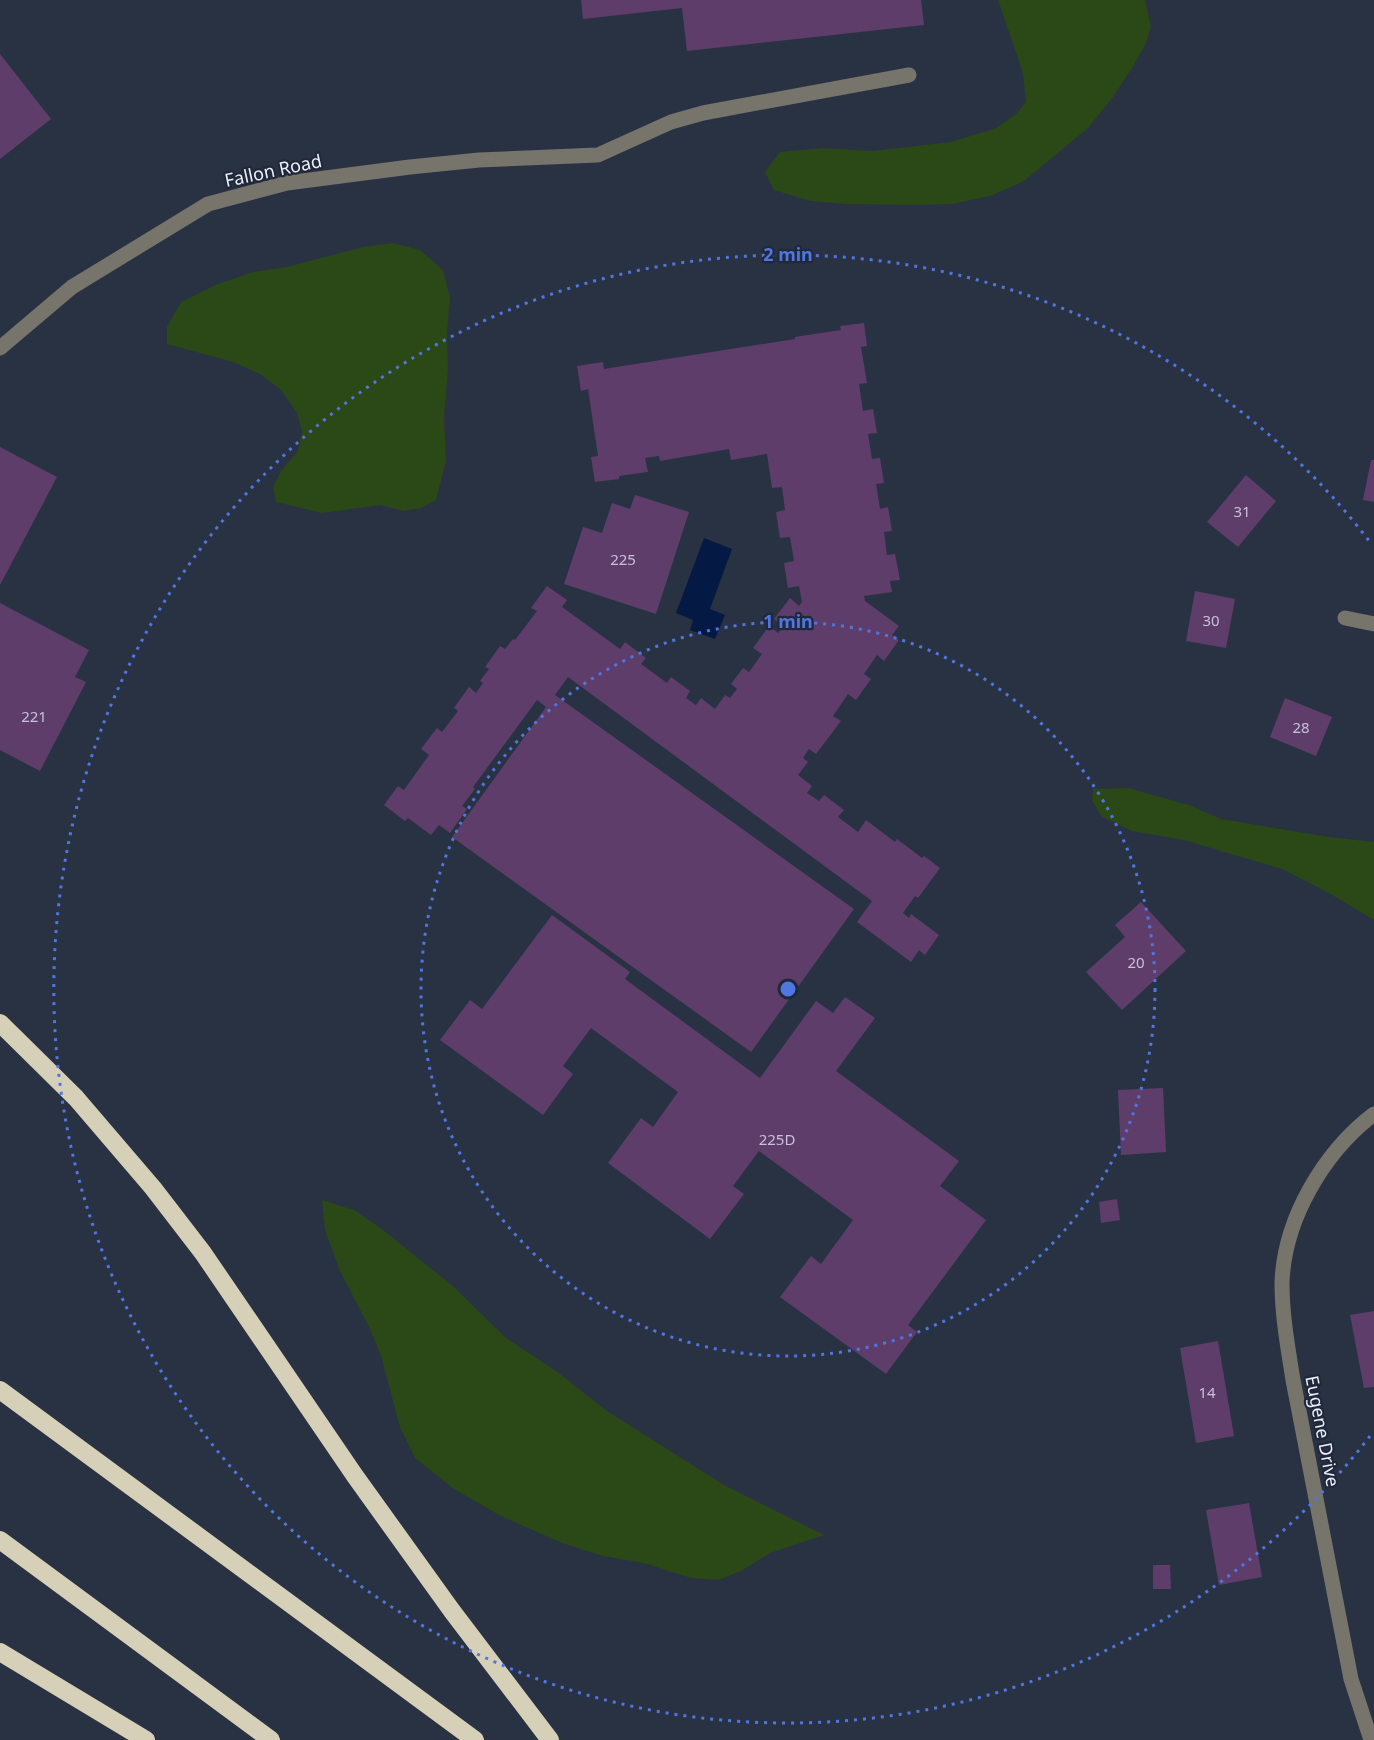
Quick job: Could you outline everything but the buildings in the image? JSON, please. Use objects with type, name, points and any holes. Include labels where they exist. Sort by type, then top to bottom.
[{"type":"highway","points":[[0,1023],[76,1098],[153,1188],[203,1253],[362,1485],[452,1611],[550,1740]]},
{"type":"highway","points":[[0,1390],[476,1740]]},
{"type":"highway","points":[[0,1540],[271,1740]]},
{"type":"highway","points":[[0,1652],[146,1740]]},
{"type":"street","name":"Fallon Road","points":[[0,348],[72,287],[208,204],[287,183],[410,167],[479,160],[598,155],[671,122],[703,113],[909,75]]},
{"type":"street","points":[[1345,618],[1374,624]]},
{"type":"street","name":"Eugene Drive","points":[[1371,1740],[1352,1679],[1293,1380],[1283,1305],[1284,1265],[1298,1213],[1323,1167],[1346,1140],[1374,1114]]},
{"type":"green space","points":[[998,0],[1145,0],[1151,27],[1146,43],[1113,97],[1088,128],[1024,181],[990,196],[952,204],[846,204],[810,201],[774,190],[765,172],[780,152],[823,148],[872,151],[951,142],[996,128],[1016,114],[1026,102],[1023,73]]},
{"type":"green space","points":[[393,243],[420,250],[443,270],[450,298],[444,417],[446,461],[436,500],[421,508],[404,511],[381,505],[322,513],[276,502],[273,487],[281,471],[298,451],[302,431],[297,413],[281,390],[260,374],[233,362],[167,344],[167,327],[181,302],[218,284],[253,272],[287,267],[363,247]]},
{"type":"green space","points":[[1128,788],[1189,805],[1221,819],[1374,842],[1374,920],[1282,869],[1184,840],[1132,831],[1101,816],[1092,800],[1093,789]]},
{"type":"green space","points":[[322,1200],[354,1210],[382,1229],[454,1287],[506,1338],[556,1371],[607,1411],[724,1485],[824,1535],[770,1553],[741,1571],[718,1580],[691,1578],[644,1563],[603,1556],[562,1543],[501,1516],[454,1489],[415,1458],[400,1427],[381,1356],[370,1329],[340,1271],[325,1230]]},
{"type":"water","points":[[704,538],[732,549],[710,609],[725,615],[715,639],[690,630],[693,620],[676,613]]}]
